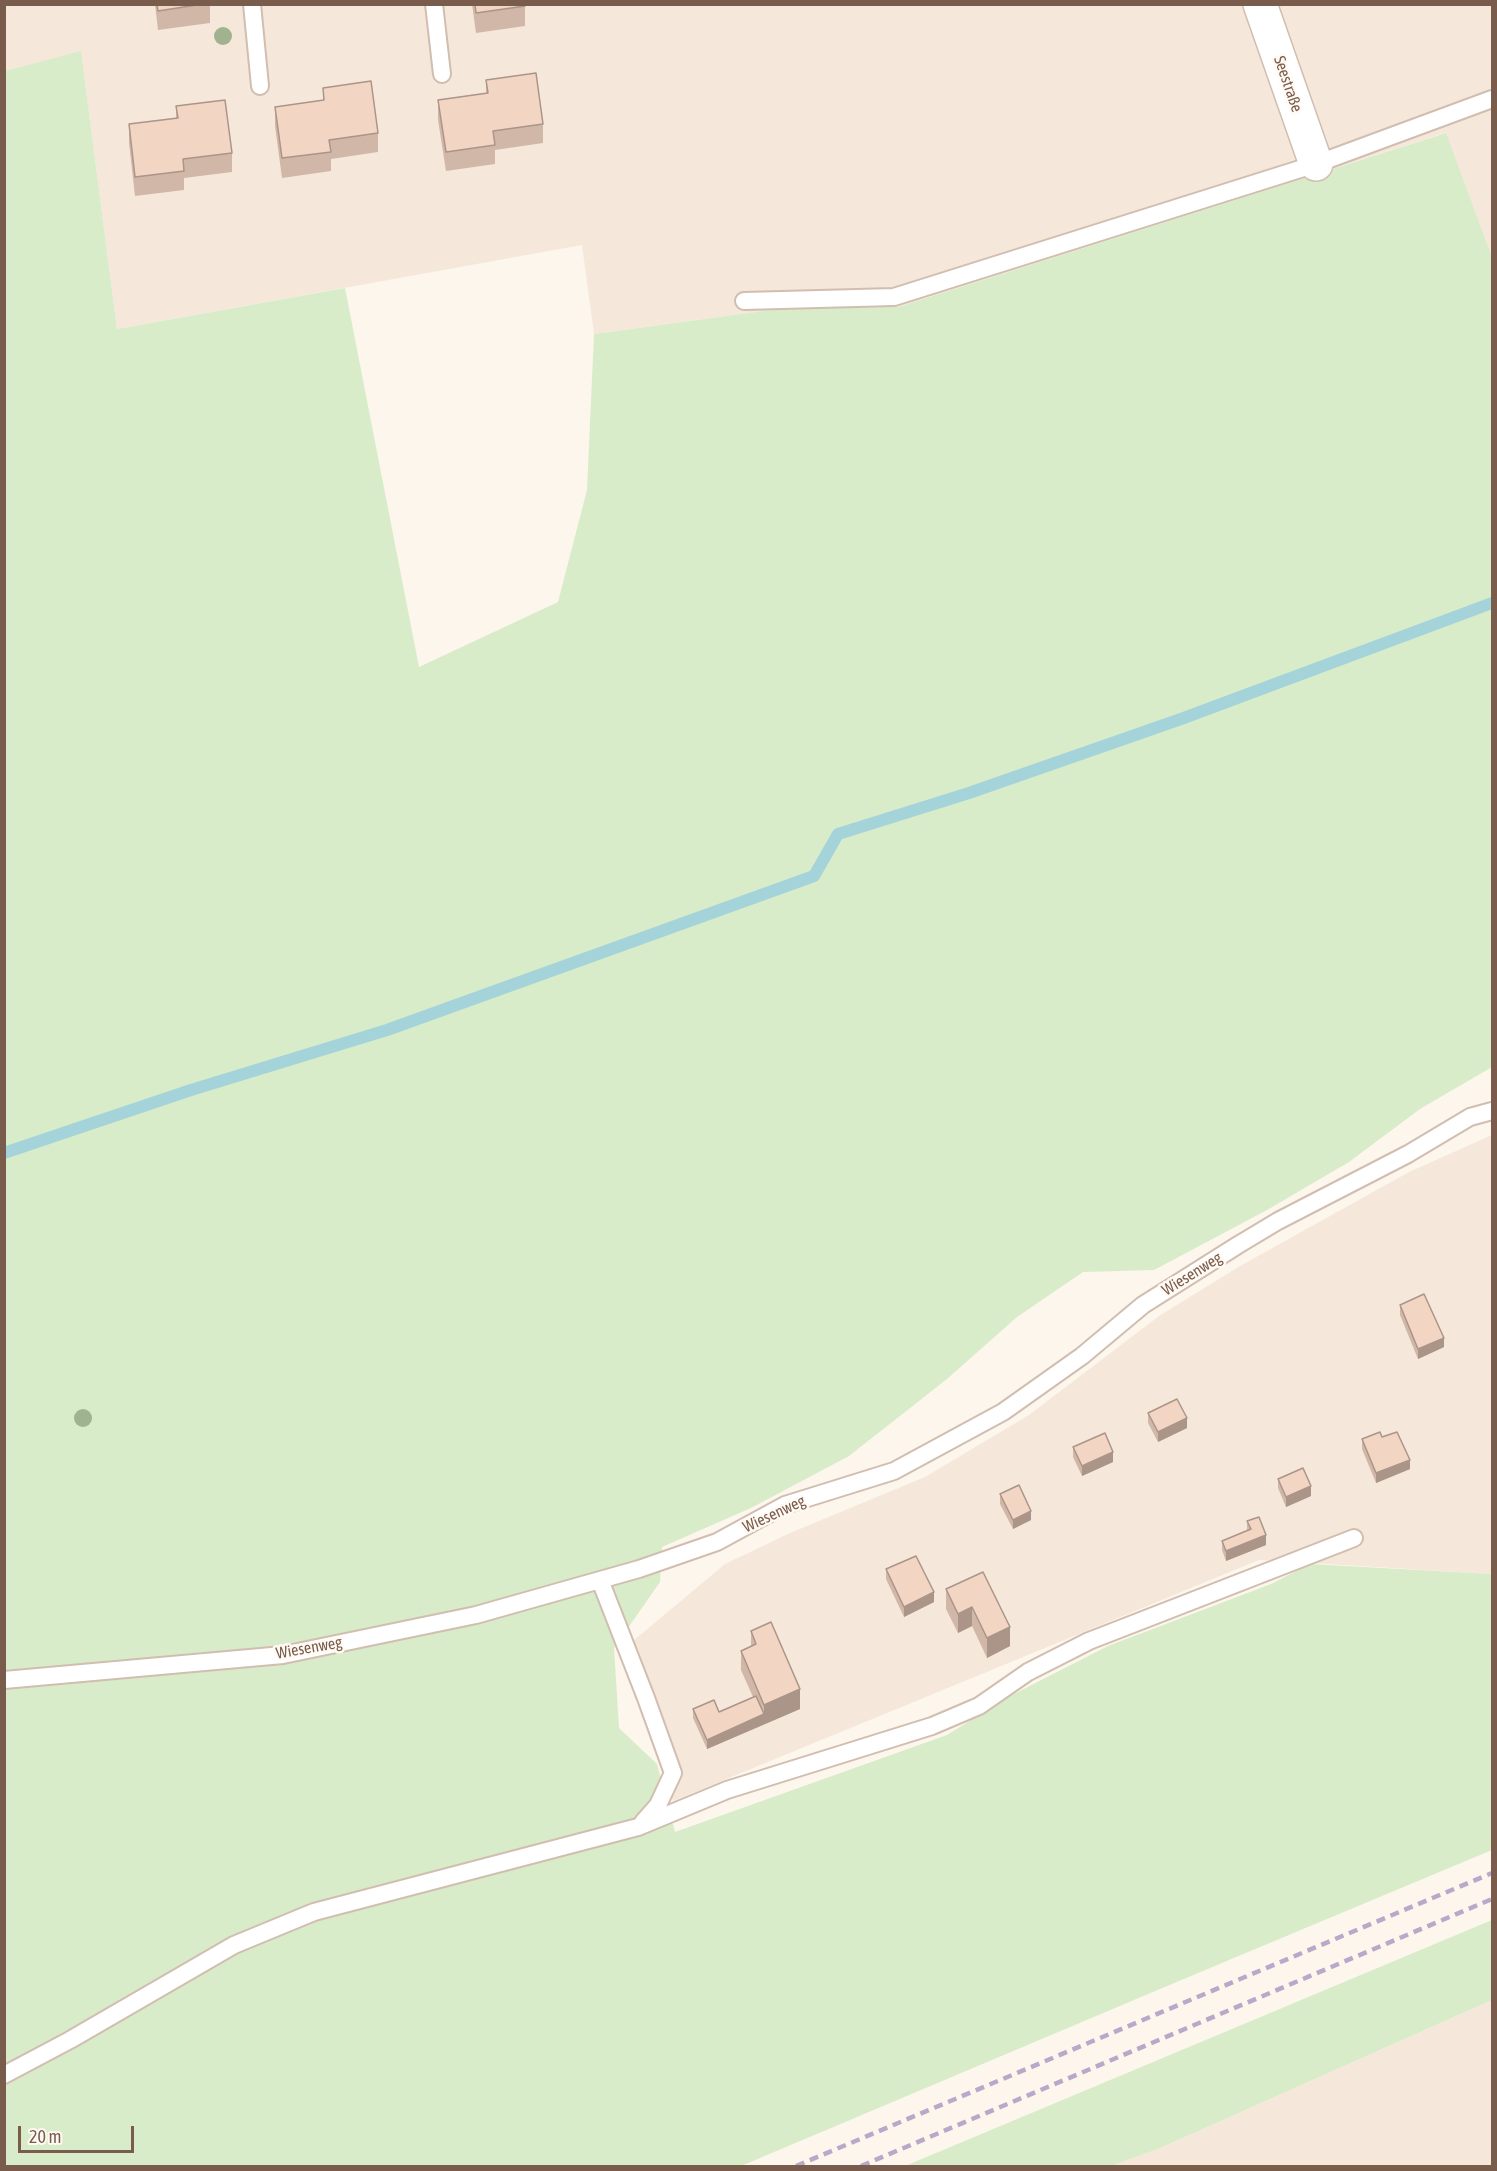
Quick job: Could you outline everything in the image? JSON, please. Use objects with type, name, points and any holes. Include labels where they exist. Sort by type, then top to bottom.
[{"type":"street","name":"Seestraße","points":[[1260,4],[1317,164]]},
{"type":"lane","points":[[252,4],[260,86]]},
{"type":"lane","points":[[434,4],[442,74]]},
{"type":"lane","points":[[744,301],[894,297],[1317,164],[1492,99]]},
{"type":"lane","name":"Wiesenweg","points":[[4,1680],[283,1655],[476,1615],[600,1580],[717,1542],[785,1505],[894,1471],[1002,1412],[1082,1356],[1143,1305],[1238,1245],[1278,1221],[1408,1154],[1470,1117],[1492,1111]]},
{"type":"lane","points":[[4,2075],[70,2040],[234,1945],[314,1912],[638,1827],[727,1790],[932,1726],[979,1706],[1028,1672],[1089,1641],[1354,1538]]},
{"type":"lane","points":[[600,1580],[673,1773],[658,1805],[638,1827]]},
{"type":"shaded area","points":[[5,4],[1492,5],[1492,257],[1445,133],[898,307],[785,308],[594,334],[582,245],[117,329],[81,52],[5,71]]},
{"type":"shaded area","points":[[1492,1135],[1492,1574],[1259,1560],[673,1801],[621,1651],[725,1564],[790,1533],[925,1477],[1029,1415],[1159,1316],[1240,1266],[1409,1172]]},
{"type":"shaded area","points":[[1492,2000],[1492,2166],[1111,2166],[1158,2149]]},
{"type":"green space","points":[[81,51],[117,329],[345,288],[419,667],[558,602],[587,490],[594,334],[785,308],[898,307],[1446,133],[1492,257],[1492,1067],[1420,1109],[1349,1162],[1267,1210],[1154,1270],[1083,1272],[1017,1317],[947,1379],[849,1456],[751,1508],[662,1547],[660,1582],[614,1648],[619,1728],[657,1764],[675,1832],[947,1735],[1010,1696],[1108,1646],[1271,1584],[1310,1564],[1492,1574],[1492,1850],[741,2166],[5,2166],[5,71]]},
{"type":"green space","points":[[1492,1920],[1492,2000],[1158,2149],[1111,2166],[905,2166]]},
{"type":"building","points":[[157,4],[203,4],[158,11]]},
{"type":"building","points":[[475,4],[525,4],[525,6],[476,13]]},
{"type":"building","points":[[536,73],[543,124],[493,131],[495,145],[446,152],[438,100],[488,93],[486,80]]},
{"type":"building","points":[[371,81],[378,133],[329,140],[331,152],[282,158],[275,107],[324,100],[323,88]]},
{"type":"building","points":[[225,100],[232,153],[183,159],[184,171],[135,177],[129,124],[178,118],[176,106]]},
{"type":"building","points":[[1424,1294],[1444,1338],[1418,1349],[1400,1305]]},
{"type":"building","points":[[1177,1399],[1187,1418],[1158,1432],[1148,1413]]},
{"type":"building","points":[[1380,1432],[1382,1437],[1397,1432],[1410,1460],[1376,1473],[1362,1439]]},
{"type":"building","points":[[1105,1433],[1113,1452],[1082,1466],[1073,1447]]},
{"type":"building","points":[[1303,1468],[1311,1486],[1286,1497],[1278,1479]]},
{"type":"building","points":[[1019,1485],[1031,1511],[1013,1520],[1000,1494]]},
{"type":"building","points":[[1259,1517],[1266,1535],[1226,1551],[1222,1541],[1251,1529],[1247,1521]]},
{"type":"building","points":[[916,1556],[934,1592],[904,1607],[886,1569]]},
{"type":"building","points":[[983,1572],[1010,1627],[987,1638],[972,1607],[958,1614],[946,1589]]},
{"type":"building","points":[[771,1622],[800,1689],[764,1705],[741,1651],[756,1644],[751,1631]]},
{"type":"building","points":[[756,1696],[764,1714],[707,1740],[693,1709],[714,1700],[719,1712]]},
{"type":"waterway","points":[[4,1153],[191,1090],[387,1030],[814,876],[838,834],[969,793],[1181,719],[1492,603]]},
{"type":"railway","points":[[796,2166],[1492,1873]]},
{"type":"railway","points":[[861,2166],[1492,1899]]}]
